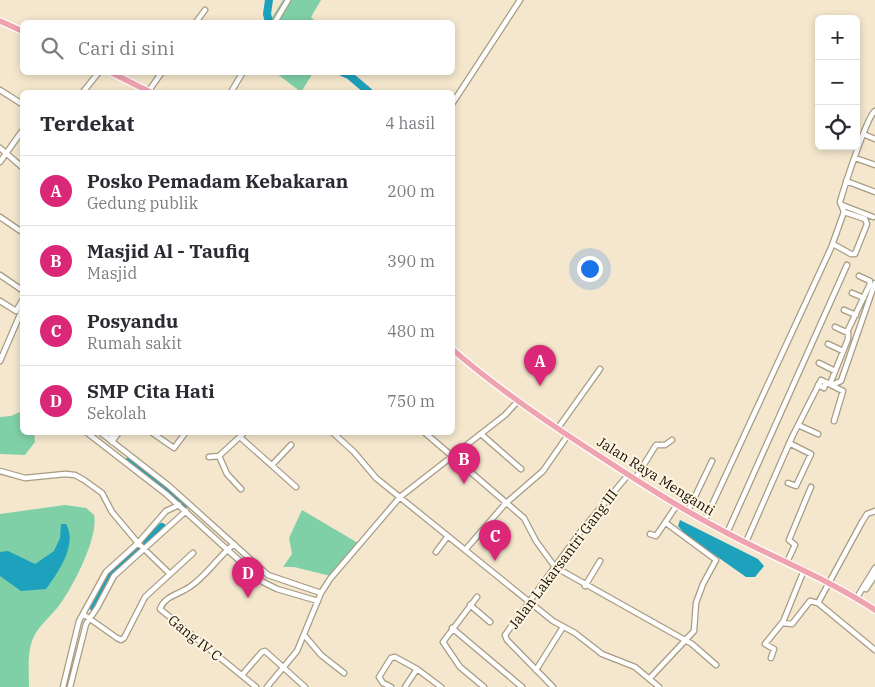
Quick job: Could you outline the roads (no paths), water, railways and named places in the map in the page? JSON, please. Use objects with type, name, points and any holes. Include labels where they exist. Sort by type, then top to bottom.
[{"type":"main road","points":[[0,21],[20,30]]},
{"type":"main road","points":[[116,75],[145,90]]},
{"type":"main road","name":"Jalan Raya Menganti","points":[[455,352],[481,374],[518,401],[677,505],[727,533],[829,583],[875,610]]},
{"type":"street","points":[[276,20],[288,0]]},
{"type":"street","points":[[455,99],[518,0]]},
{"type":"street","points":[[198,20],[205,10]]},
{"type":"street","points":[[84,90],[96,75]]},
{"type":"street","points":[[150,90],[160,75]]},
{"type":"street","points":[[232,90],[242,75]]},
{"type":"street","points":[[0,90],[20,103]]},
{"type":"street","points":[[705,520],[833,244],[844,212],[840,202],[846,181],[863,134],[874,113]]},
{"type":"street","points":[[0,162],[20,134]]},
{"type":"street","points":[[863,134],[875,139]]},
{"type":"street","points":[[0,148],[20,165]]},
{"type":"street","points":[[855,158],[875,166]]},
{"type":"street","points":[[846,181],[875,192]]},
{"type":"street","points":[[841,205],[873,217]]},
{"type":"street","points":[[833,244],[855,254],[867,224],[865,219],[844,212]]},
{"type":"street","points":[[0,217],[20,231]]},
{"type":"street","points":[[727,533],[848,265]]},
{"type":"street","points":[[0,275],[20,289]]},
{"type":"street","points":[[829,384],[848,339],[848,333],[871,282],[859,276]]},
{"type":"street","points":[[829,384],[841,381],[875,283]]},
{"type":"street","points":[[852,293],[864,298]]},
{"type":"street","points":[[0,301],[16,311],[20,305]]},
{"type":"street","points":[[844,310],[856,315]]},
{"type":"street","points":[[0,361],[20,320]]},
{"type":"street","points":[[835,327],[848,333]]},
{"type":"street","points":[[828,344],[843,351]]},
{"type":"street","points":[[819,363],[835,371]]},
{"type":"street","points":[[558,428],[600,369]]},
{"type":"street","points":[[746,542],[789,443],[821,380],[843,393],[834,421]]},
{"type":"street","points":[[267,687],[285,667],[305,636],[321,593],[330,579],[400,497],[481,434],[518,401]]},
{"type":"street","points":[[798,425],[818,434]]},
{"type":"street","points":[[481,434],[521,469]]},
{"type":"street","points":[[92,435],[109,443],[169,486],[268,575],[321,593]]},
{"type":"street","points":[[102,435],[263,582],[277,589],[318,601]]},
{"type":"street","points":[[109,443],[113,435]]},
{"type":"street","points":[[109,443],[116,435]]},
{"type":"street","points":[[155,435],[174,448],[184,435]]},
{"type":"street","points":[[209,457],[219,456],[244,435]]},
{"type":"street","points":[[427,435],[528,522],[536,541],[555,568],[695,646],[716,665]]},
{"type":"street","points":[[466,549],[506,504],[536,479],[568,435]]},
{"type":"street","points":[[337,437],[354,452],[376,478],[530,602],[602,654],[635,667],[659,687]]},
{"type":"street","points":[[241,438],[296,486]]},
{"type":"street","points":[[635,479],[656,445],[665,445],[672,440]]},
{"type":"street","points":[[788,483],[796,486],[811,454],[789,443]]},
{"type":"street","points":[[272,466],[291,444]]},
{"type":"street","points":[[219,456],[227,474],[240,489]]},
{"type":"street","points":[[688,511],[712,460]]},
{"type":"street","points":[[0,471],[26,478],[65,474],[75,475],[84,480],[106,499],[112,512],[138,543],[170,574]]},
{"type":"street","name":"Jalan Lakarsantri Gang III","points":[[553,687],[505,638],[581,531],[628,474]]},
{"type":"street","points":[[787,562],[795,545],[789,540],[811,487]]},
{"type":"street","points":[[63,687],[75,633],[82,614],[106,572],[138,543],[166,511],[179,505]]},
{"type":"street","points":[[650,534],[656,536],[666,524],[677,505]]},
{"type":"street","points":[[70,687],[82,634],[118,569],[144,550],[186,511]]},
{"type":"street","points":[[818,603],[867,514],[875,511]]},
{"type":"street","points":[[160,520],[166,528]]},
{"type":"street","points":[[650,678],[694,631],[696,603],[703,584],[716,560],[666,524]]},
{"type":"street","points":[[436,552],[448,536]]},
{"type":"street","points":[[228,549],[234,544]]},
{"type":"street","name":"Gang IV C","points":[[228,549],[191,586],[175,593],[162,604],[160,609],[256,687]]},
{"type":"street","points":[[82,614],[120,640],[124,638],[146,597],[193,553]]},
{"type":"street","points":[[585,586],[600,561]]},
{"type":"street","points":[[858,600],[875,568]]},
{"type":"street","points":[[771,658],[774,649],[765,644],[783,622],[804,570]]},
{"type":"street","points":[[858,600],[875,575]]},
{"type":"street","points":[[477,597],[444,638],[444,645],[460,667],[484,687]]},
{"type":"street","points":[[783,622],[792,624],[810,601],[818,603],[875,650]]},
{"type":"street","points":[[470,605],[490,622]]},
{"type":"street","points":[[536,670],[563,627]]},
{"type":"street","points":[[452,628],[522,687]]},
{"type":"street","points":[[305,636],[322,655],[344,673]]},
{"type":"street","points":[[242,675],[263,651],[285,667],[305,687]]},
{"type":"street","points":[[391,687],[383,683],[379,677],[391,658],[395,657],[417,669],[441,687]]},
{"type":"street","points":[[405,687],[417,669]]},
{"type":"water","points":[[680,520],[758,559],[764,566],[755,577],[746,577],[685,534],[678,526]]},
{"type":"water","points":[[61,524],[66,524],[69,532],[68,549],[61,567],[46,589],[21,591],[0,576],[0,552],[8,551],[35,564],[54,551],[60,538]]},
{"type":"waterway","points":[[268,20],[267,14],[269,0]]},
{"type":"waterway","points":[[349,75],[367,90]]},
{"type":"waterway","points":[[128,462],[184,504]]},
{"type":"waterway","points":[[145,543],[162,527]]},
{"type":"waterway","points":[[94,608],[113,573],[137,550]]},
{"type":"place","name":"Posko Pemadam Kebakaran","points":[[540,386]]},
{"type":"place","name":"Masjid Al - Taufiq","points":[[464,484]]},
{"type":"place","name":"Posyandu","points":[[495,561]]},
{"type":"place","name":"SMP Cita Hati","points":[[248,598]]}]
